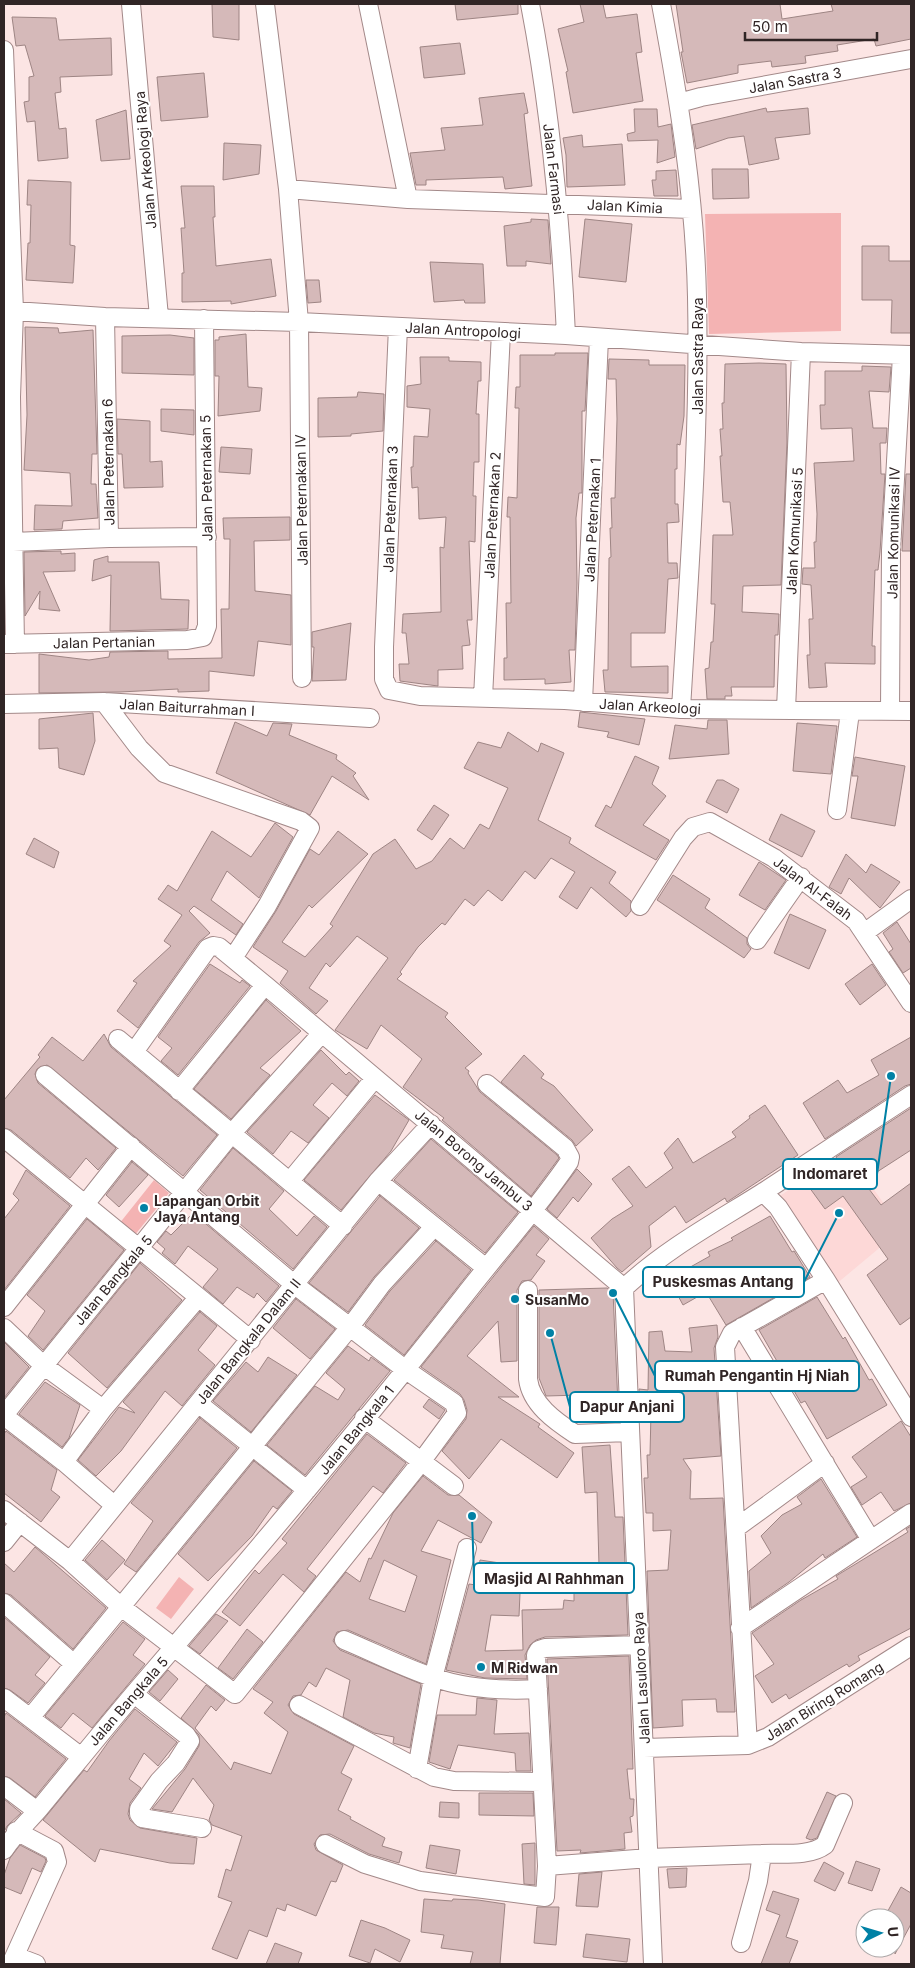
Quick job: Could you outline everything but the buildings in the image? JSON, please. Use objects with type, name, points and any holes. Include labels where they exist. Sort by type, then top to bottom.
[{"type":"street","name":"Jalan Arkeologi Raya","points":[[130,4],[159,317]]},
{"type":"street","name":"Jalan Peternakan IV","points":[[265,4],[288,189],[298,322],[302,678]]},
{"type":"street","points":[[368,4],[408,199]]},
{"type":"street","name":"Jalan Farmasi","points":[[530,4],[537,40],[558,203],[566,336]]},
{"type":"street","name":"Jalan Sastra Raya","points":[[661,4],[679,103],[691,210],[697,295],[698,403],[681,709]]},
{"type":"street","points":[[4,50],[7,214],[14,311],[7,397],[13,542],[9,644]]},
{"type":"street","name":"Jalan Sastra 3","points":[[679,103],[701,97],[911,59]]},
{"type":"street","name":"Jalan Kimia","points":[[288,189],[408,199],[558,203],[691,210]]},
{"type":"street","name":"Jalan Antropologi","points":[[14,311],[105,317],[298,322],[501,332],[801,352],[907,355]]},
{"type":"street","name":"Jalan Peternakan 6","points":[[105,317],[109,538],[207,537]]},
{"type":"street","name":"Jalan Peternakan 5","points":[[203,636],[207,626],[204,320]]},
{"type":"street","name":"Jalan Peternakan 3","points":[[389,690],[384,679],[384,647],[398,327]]},
{"type":"street","name":"Jalan Peternakan 2","points":[[483,698],[501,332]]},
{"type":"street","name":"Jalan Peternakan 1","points":[[583,702],[599,338]]},
{"type":"street","name":"Jalan Komunikasi 5","points":[[786,710],[801,352]]},
{"type":"street","name":"Jalan Komunikasi IV","points":[[890,711],[891,550],[907,355]]},
{"type":"street","points":[[13,542],[109,538]]},
{"type":"street","name":"Jalan Pertanian","points":[[9,644],[187,640],[203,636]]},
{"type":"street","name":"Jalan Arkeologi","points":[[389,690],[420,696],[583,702],[681,709],[850,712],[911,711]]},
{"type":"street","points":[[104,702],[139,748],[164,773],[301,821],[310,828],[267,906],[233,958]]},
{"type":"street","name":"Jalan Baiturrahman I","points":[[4,704],[104,702],[370,718]]},
{"type":"street","points":[[837,810],[850,712]]},
{"type":"street","name":"Jalan Al-Falah","points":[[640,906],[683,838],[693,827],[710,822],[774,858],[856,921],[911,1003]]},
{"type":"street","points":[[757,940],[801,877]]},
{"type":"street","points":[[864,933],[911,899]]},
{"type":"street","name":"Jalan Borong Jambu 3","points":[[134,1052],[208,948],[213,946],[219,947],[534,1210],[624,1288]]},
{"type":"street","points":[[179,1091],[265,985]]},
{"type":"street","name":"Jalan Bangkala 5","points":[[4,1416],[43,1365],[232,1133],[322,1033]]},
{"type":"street","points":[[118,1039],[343,1226]]},
{"type":"street","points":[[45,1075],[295,1285],[457,1407],[457,1412],[421,1462],[235,1694],[174,1647]]},
{"type":"street","points":[[290,1181],[375,1078]]},
{"type":"street","name":"Jalan Bangkala 1","points":[[174,1647],[406,1370],[534,1210],[569,1162],[569,1153],[487,1084]]},
{"type":"street","points":[[624,1288],[658,1258],[911,1095]]},
{"type":"street","name":"Jalan Bangkala Dalam II","points":[[70,1561],[378,1182],[431,1124]]},
{"type":"street","points":[[4,1138],[85,1203],[138,1250],[251,1340]]},
{"type":"street","points":[[4,1307],[131,1146]]},
{"type":"street","points":[[378,1182],[433,1228],[486,1268]]},
{"type":"street","points":[[763,1192],[778,1207],[911,1417]]},
{"type":"street","points":[[30,1718],[252,1444],[350,1327],[382,1284],[433,1228]]},
{"type":"street","points":[[748,1745],[740,1628],[732,1435],[725,1354],[729,1337],[742,1327],[826,1280]]},
{"type":"street","name":"Jalan Lasuloro Raya","points":[[624,1288],[653,1964]]},
{"type":"street","points":[[528,1290],[528,1379],[530,1392],[536,1402],[575,1434],[629,1432]]},
{"type":"street","points":[[64,1462],[103,1409],[197,1298]]},
{"type":"street","points":[[742,1327],[871,1540]]},
{"type":"street","points":[[4,1328],[43,1365],[103,1409]]},
{"type":"street","points":[[198,1403],[252,1444],[307,1490]]},
{"type":"street","points":[[4,1416],[64,1462],[114,1505]]},
{"type":"street","points":[[364,1418],[454,1486]]},
{"type":"street","points":[[736,1528],[825,1464]]},
{"type":"street","name":"Jalan Bangkala 5","points":[[4,1510],[70,1561],[120,1606],[174,1647],[80,1756],[4,1698]]},
{"type":"street","points":[[740,1628],[911,1513]]},
{"type":"street","points":[[4,1542],[20,1522]]},
{"type":"street","points":[[418,1769],[433,1678],[467,1548]]},
{"type":"street","points":[[4,1603],[73,1663]]},
{"type":"street","points":[[344,1640],[433,1678],[481,1688],[503,1690],[538,1689]]},
{"type":"street","points":[[326,1844],[365,1864],[411,1879],[540,1898],[545,1897],[547,1892],[547,1866],[541,1782],[536,1655],[539,1650],[640,1646]]},
{"type":"street","name":"Jalan Biring Romang","points":[[644,1748],[748,1745],[768,1738],[911,1646]]},
{"type":"street","points":[[134,1694],[186,1734],[190,1741],[176,1763],[159,1781],[139,1809],[139,1814],[142,1818],[202,1828]]},
{"type":"street","points":[[299,1704],[434,1777],[454,1781],[541,1782]]},
{"type":"street","points":[[4,1850],[16,1831],[37,1811],[80,1756]]},
{"type":"street","points":[[4,1786],[37,1811]]},
{"type":"street","points":[[547,1866],[649,1858],[809,1852],[825,1845],[843,1804]]},
{"type":"street","points":[[16,1831],[54,1852],[58,1862],[13,1960],[36,1964]]},
{"type":"street","points":[[741,1943],[758,1881],[762,1854]]},
{"type":"shaded area","points":[[841,213],[841,331],[709,334],[705,214]]},
{"type":"shaded area","points":[[850,1148],[870,1176],[867,1180],[902,1229],[835,1285],[777,1198]]},
{"type":"shaded area","name":"Lapangan Orbit Jaya Antang","points":[[154,1180],[169,1193],[134,1236],[119,1224]]},
{"type":"shaded area","points":[[179,1577],[194,1589],[171,1619],[156,1608]]},
{"type":"place","name":"Indomaret","points":[[891,1076]]},
{"type":"place","name":"Lapangan Orbit Jaya Antang","points":[[144,1208]]},
{"type":"place","name":"Puskesmas Antang","points":[[839,1213]]},
{"type":"place","name":"Rumah Pengantin Hj Niah","points":[[613,1293]]},
{"type":"place","name":"SusanMo","points":[[515,1299]]},
{"type":"place","name":"Dapur Anjani","points":[[550,1333]]},
{"type":"place","name":"Masjid Al Rahhman","points":[[472,1516]]},
{"type":"place","name":"M Ridwan","points":[[481,1667]]}]
